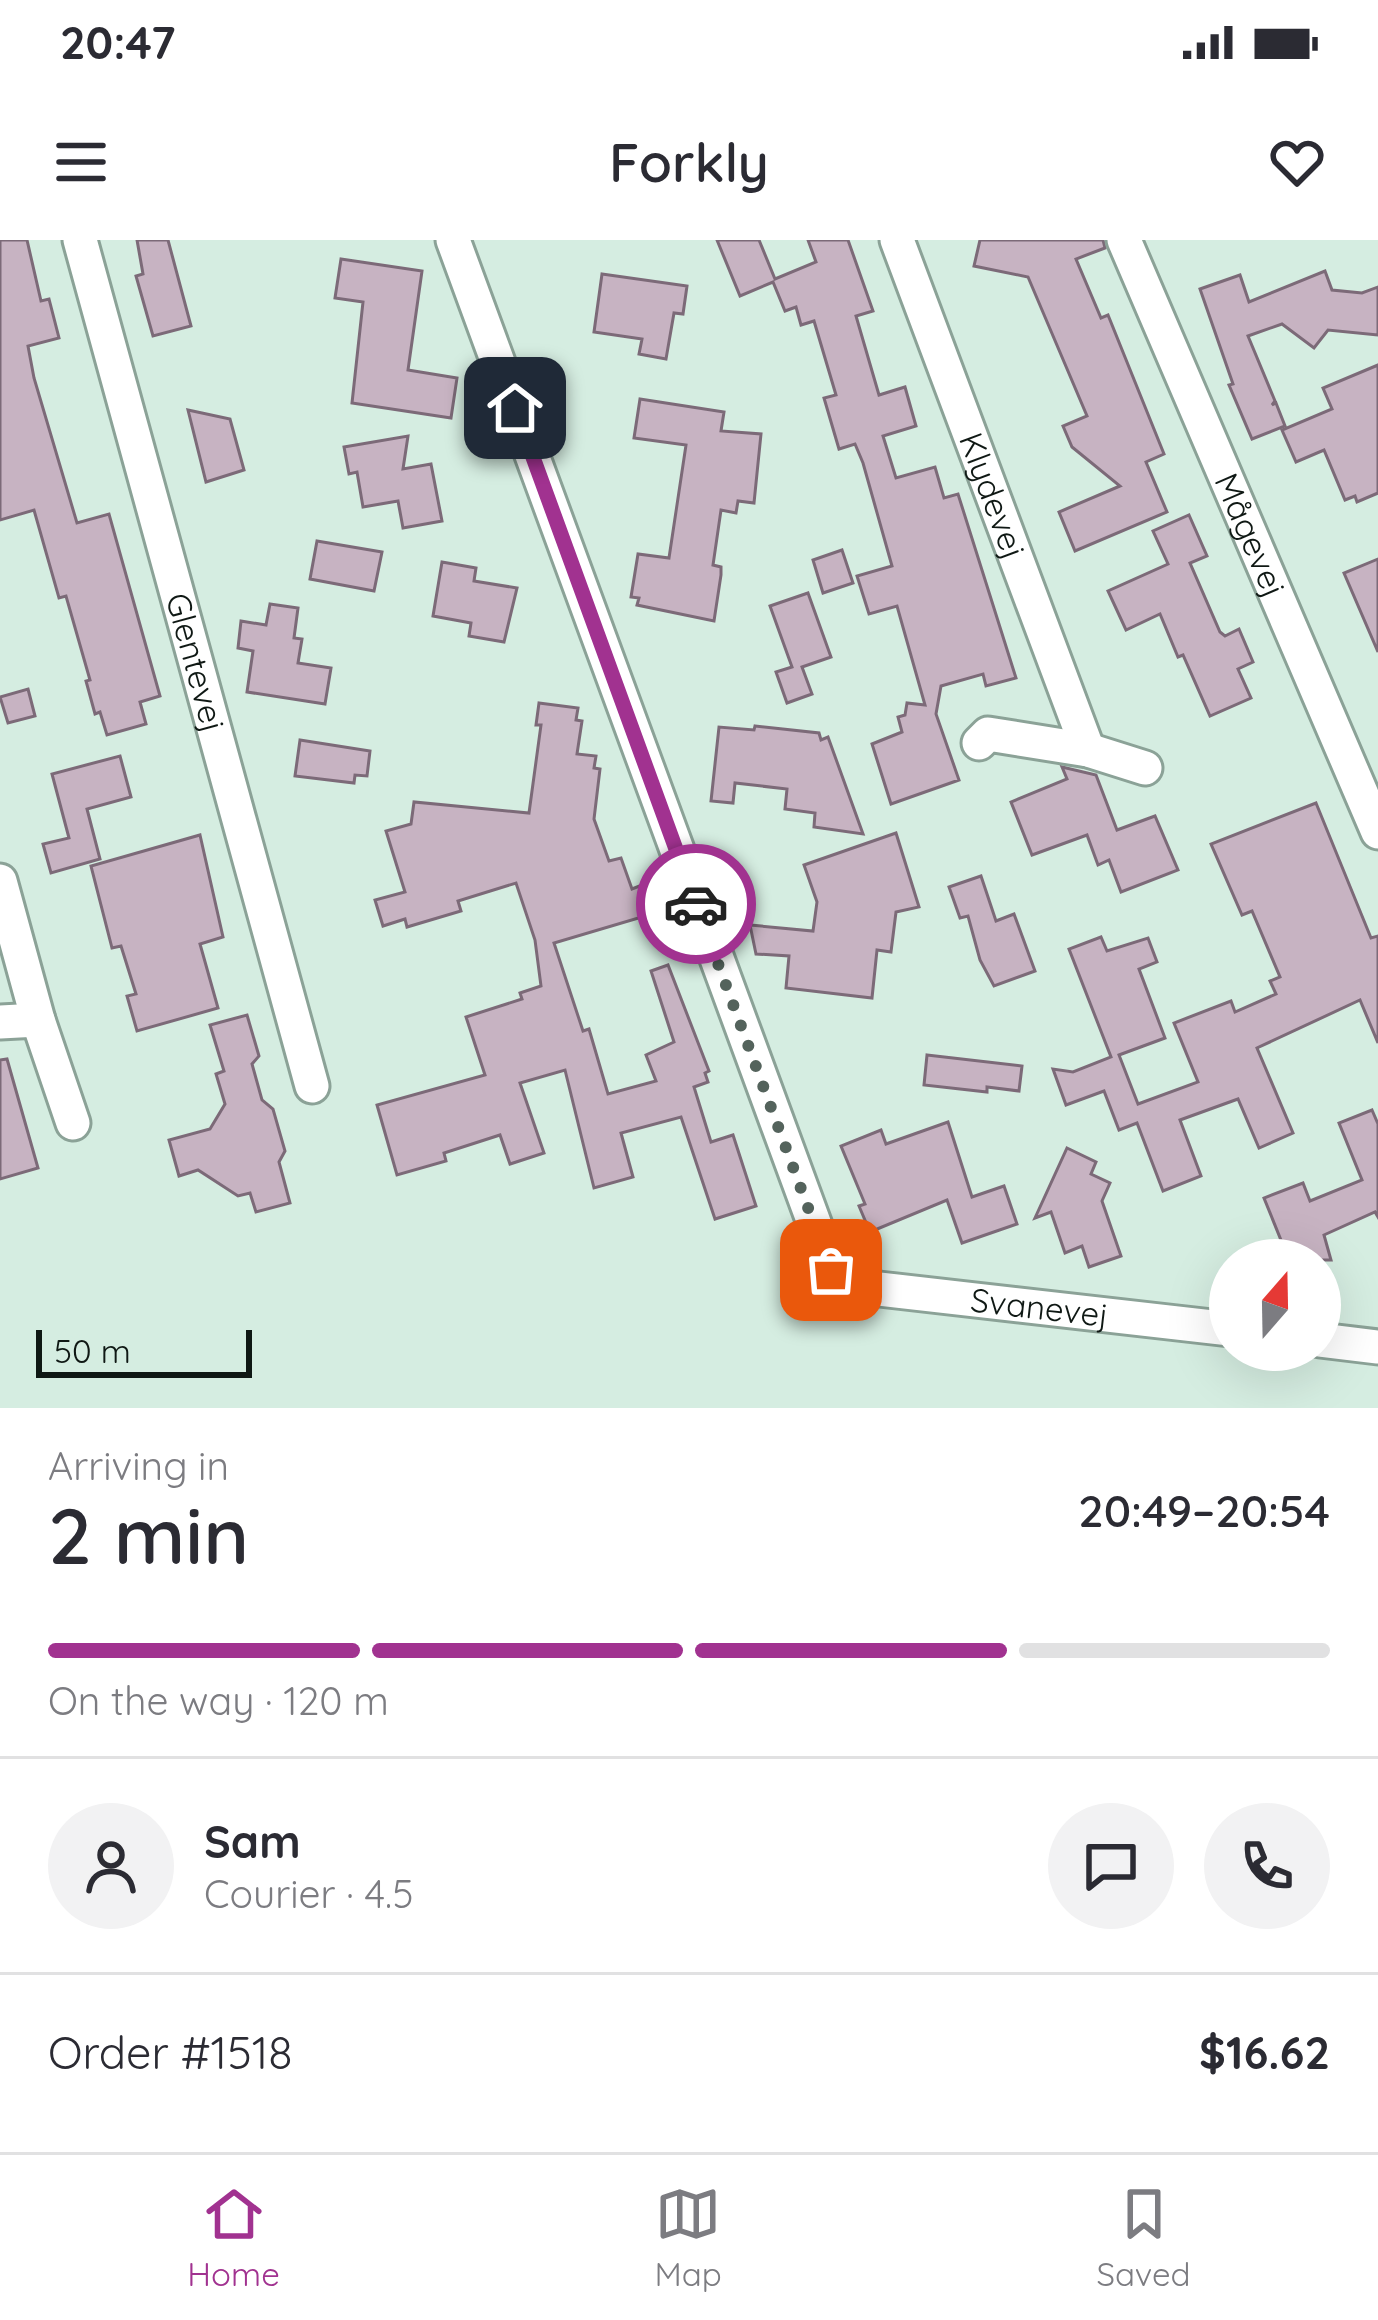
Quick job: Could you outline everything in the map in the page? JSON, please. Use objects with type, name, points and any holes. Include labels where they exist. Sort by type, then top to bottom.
[{"type":"street","name":"Glentevej","points":[[80,240],[313,1086]]},
{"type":"street","name":"Svanevej","points":[[453,240],[825,1260],[848,1282],[879,1289],[1209,1327]]},
{"type":"street","name":"Klydevej","points":[[897,240],[1088,750]]},
{"type":"street","name":"Mågevej","points":[[1124,240],[1378,832]]},
{"type":"street","points":[[979,743],[988,734],[1088,750],[1145,768]]},
{"type":"street","points":[[0,880],[38,1020],[73,1124]]},
{"type":"street","points":[[0,1022],[38,1020]]},
{"type":"street","points":[[1341,1343],[1378,1347]]},
{"type":"building","points":[[0,240],[27,240],[41,301],[49,299],[59,338],[28,346],[34,378],[77,523],[109,514],[160,696],[140,702],[146,724],[107,735],[100,712],[95,714],[66,596],[59,598],[34,510],[0,520]]},
{"type":"building","points":[[137,240],[168,240],[191,326],[153,336],[136,276],[143,274]]},
{"type":"building","points":[[717,240],[759,240],[775,279],[816,262],[808,240],[848,240],[873,311],[856,316],[879,395],[905,387],[916,426],[883,436],[896,478],[935,467],[944,498],[958,494],[1016,678],[986,686],[983,674],[941,686],[936,714],[959,780],[891,804],[872,744],[902,732],[898,717],[905,715],[907,703],[925,705],[897,606],[869,614],[857,576],[892,566],[863,463],[855,444],[839,449],[824,398],[836,395],[814,321],[801,325],[796,307],[785,311],[773,282],[740,296]]},
{"type":"building","points":[[980,240],[1103,240],[1105,248],[1076,259],[1101,318],[1108,315],[1164,454],[1146,462],[1167,512],[1075,551],[1059,512],[1120,486],[1072,447],[1063,426],[1087,416],[1028,277],[974,266]]},
{"type":"building","points":[[341,259],[422,271],[408,370],[457,378],[451,418],[352,403],[363,302],[335,298]]},
{"type":"building","points":[[1325,271],[1332,290],[1362,293],[1378,287],[1378,335],[1328,330],[1314,348],[1282,324],[1248,336],[1275,401],[1272,405],[1276,403],[1285,426],[1252,439],[1229,385],[1233,384],[1200,289],[1240,275],[1249,302]]},
{"type":"building","points":[[602,274],[687,286],[683,314],[674,313],[666,359],[639,354],[642,339],[594,332]]},
{"type":"building","points":[[1378,365],[1378,493],[1357,502],[1355,496],[1345,500],[1324,450],[1296,462],[1282,430],[1332,409],[1323,388]]},
{"type":"building","points":[[640,399],[724,412],[721,431],[761,434],[754,503],[738,501],[736,513],[721,510],[713,565],[721,567],[714,621],[637,605],[639,598],[631,597],[638,554],[669,558],[686,445],[634,438]]},
{"type":"building","points":[[188,410],[230,419],[244,470],[206,482]]},
{"type":"building","points":[[408,436],[403,469],[431,464],[442,521],[403,528],[398,501],[363,507],[357,472],[349,474],[344,447]]},
{"type":"building","points":[[1189,515],[1207,556],[1190,563],[1220,632],[1225,636],[1239,629],[1253,662],[1238,669],[1251,698],[1210,716],[1160,614],[1126,630],[1108,591],[1168,564],[1153,531]]},
{"type":"building","points":[[317,541],[382,552],[374,591],[310,579]]},
{"type":"building","points":[[842,550],[853,583],[823,593],[813,560]]},
{"type":"building","points":[[1378,559],[1378,652],[1344,573]]},
{"type":"building","points":[[442,562],[476,568],[474,581],[517,588],[504,642],[469,636],[471,623],[433,616]]},
{"type":"building","points":[[808,593],[831,657],[802,667],[812,694],[787,703],[776,672],[792,667],[770,606]]},
{"type":"building","points":[[270,604],[298,608],[294,638],[302,639],[298,663],[331,668],[325,704],[247,692],[253,651],[238,648],[241,621],[266,625]]},
{"type":"building","points":[[28,689],[35,716],[8,723],[0,697]]},
{"type":"building","points":[[539,703],[578,708],[576,720],[582,721],[577,754],[596,756],[594,768],[600,769],[594,819],[609,861],[621,858],[632,889],[642,885],[652,914],[554,943],[583,1031],[589,1029],[608,1094],[656,1081],[646,1055],[674,1042],[651,971],[668,965],[709,1071],[705,1073],[708,1082],[694,1087],[711,1142],[733,1135],[756,1206],[715,1219],[681,1117],[621,1133],[633,1177],[594,1188],[565,1070],[520,1083],[544,1153],[510,1164],[500,1135],[444,1153],[446,1161],[397,1175],[377,1105],[485,1075],[466,1017],[522,999],[520,993],[541,986],[535,940],[516,883],[458,901],[461,911],[407,927],[405,919],[383,926],[375,900],[405,892],[386,831],[411,824],[414,802],[529,813],[541,725],[536,725]]},
{"type":"building","points":[[755,726],[819,733],[821,740],[828,737],[863,834],[814,827],[815,813],[785,809],[787,789],[735,783],[733,803],[711,801],[719,727],[754,730]]},
{"type":"building","points":[[300,740],[370,751],[367,776],[355,775],[354,783],[295,776]]},
{"type":"building","points":[[120,756],[131,797],[87,809],[100,859],[51,873],[43,844],[69,838],[52,774]]},
{"type":"building","points":[[1062,767],[1096,775],[1117,830],[1155,816],[1178,870],[1121,892],[1109,860],[1098,865],[1087,835],[1032,855],[1011,802],[1067,779]]},
{"type":"building","points":[[1316,803],[1371,938],[1378,936],[1378,1043],[1360,1000],[1257,1048],[1293,1133],[1259,1148],[1238,1099],[1180,1120],[1201,1176],[1163,1191],[1137,1123],[1119,1130],[1104,1091],[1066,1105],[1053,1069],[1073,1072],[1111,1057],[1069,949],[1101,937],[1107,951],[1148,938],[1157,962],[1139,969],[1165,1038],[1119,1055],[1138,1104],[1198,1082],[1174,1023],[1231,1001],[1235,1012],[1276,994],[1270,981],[1280,977],[1252,911],[1242,915],[1211,844]]},
{"type":"building","points":[[896,833],[919,907],[896,912],[891,952],[877,950],[872,998],[786,988],[789,956],[756,954],[750,925],[813,931],[817,902],[804,865]]},
{"type":"building","points":[[200,835],[223,937],[200,944],[218,1008],[137,1031],[127,996],[136,994],[121,946],[112,948],[91,866]]},
{"type":"building","points":[[981,876],[996,921],[1014,914],[1035,971],[994,986],[980,960],[968,916],[960,918],[949,887]]},
{"type":"building","points":[[247,1015],[259,1056],[252,1064],[262,1100],[273,1109],[285,1151],[279,1162],[290,1203],[256,1212],[250,1193],[238,1196],[198,1170],[179,1176],[169,1140],[210,1129],[225,1104],[216,1074],[224,1071],[210,1025]]},
{"type":"building","points":[[927,1055],[1022,1066],[1019,1091],[924,1085]]},
{"type":"building","points":[[7,1059],[38,1168],[0,1179],[0,1060]]},
{"type":"building","points":[[1372,1110],[1378,1124],[1378,1217],[1375,1212],[1324,1235],[1325,1239],[1281,1239],[1264,1198],[1303,1183],[1310,1201],[1362,1180],[1339,1123]]},
{"type":"building","points":[[948,1122],[972,1197],[1004,1186],[1017,1224],[962,1243],[947,1200],[870,1232],[859,1206],[865,1204],[841,1146],[881,1130],[886,1144]]},
{"type":"building","points":[[1067,1148],[1096,1162],[1091,1174],[1110,1183],[1102,1201],[1121,1256],[1089,1267],[1082,1246],[1065,1253],[1051,1212],[1035,1218]]},
{"type":"way so far","points":[[696,904],[831,1270]]},
{"type":"route","points":[[515,408],[696,904]]}]
